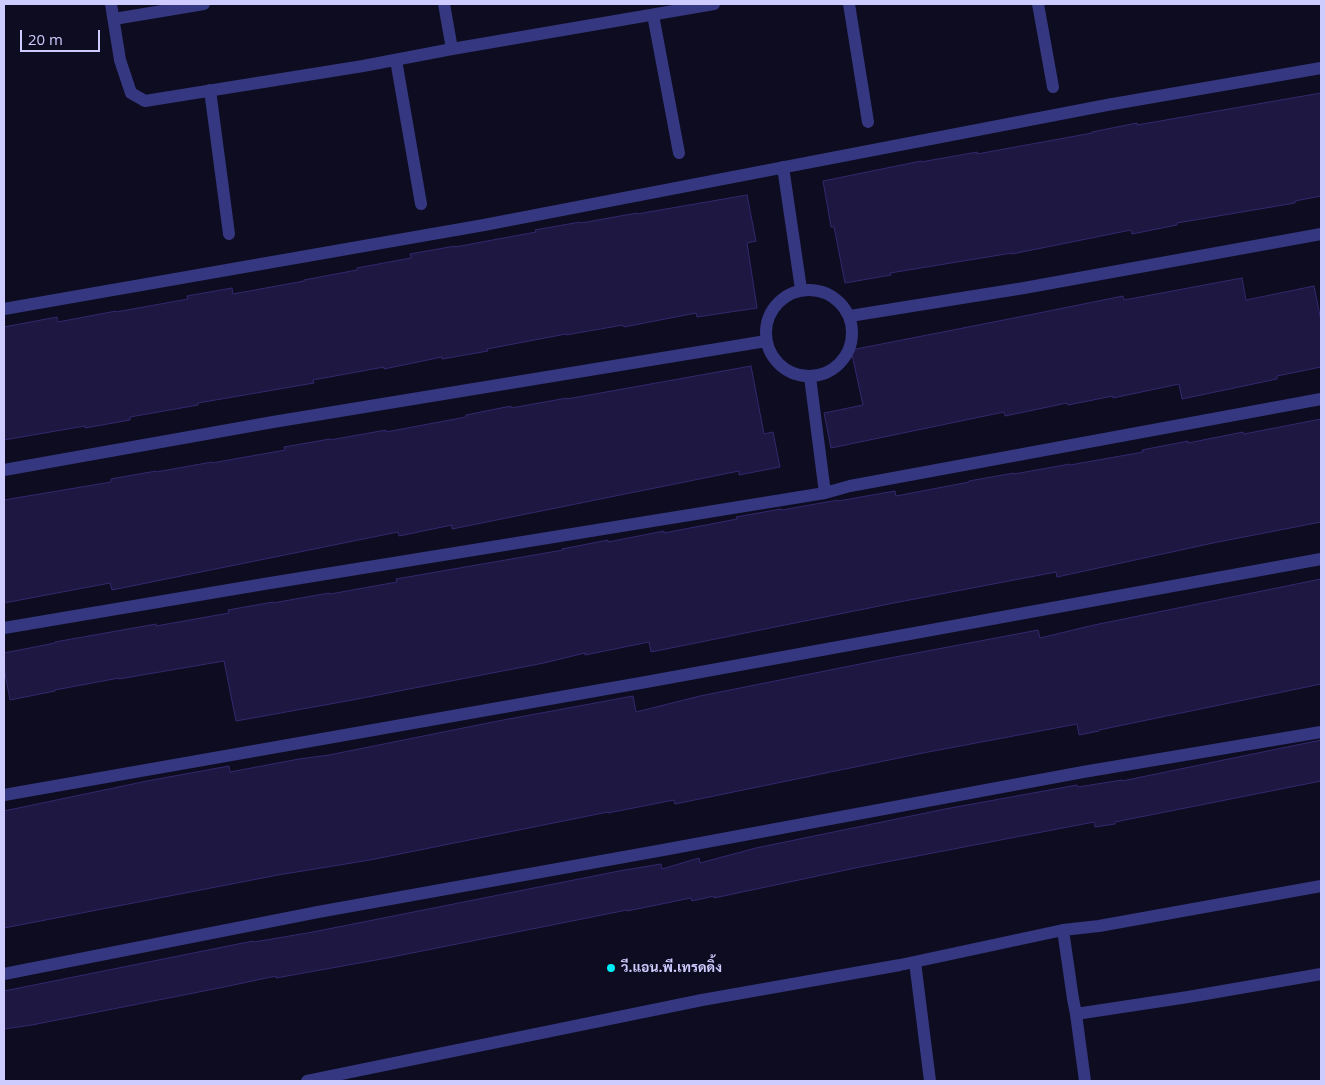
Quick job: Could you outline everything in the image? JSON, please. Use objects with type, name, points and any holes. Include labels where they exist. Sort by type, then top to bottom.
[{"type":"street","points":[[111,4],[120,60],[131,93],[145,101],[396,60],[714,4]]},
{"type":"street","points":[[114,19],[204,4]]},
{"type":"street","points":[[444,4],[452,49]]},
{"type":"street","points":[[849,4],[868,122]]},
{"type":"street","points":[[1038,4],[1053,87]]},
{"type":"street","points":[[653,15],[679,153]]},
{"type":"street","points":[[396,60],[421,204]]},
{"type":"street","points":[[4,309],[494,223],[1107,105],[1321,68]]},
{"type":"street","points":[[210,90],[229,234]]},
{"type":"street","points":[[783,167],[801,290]]},
{"type":"street","points":[[850,316],[1033,286],[1321,234]]},
{"type":"street","points":[[801,290],[816,290],[830,294],[842,303],[850,316],[853,333],[850,349],[841,363],[827,373],[810,376],[795,374],[782,367],[771,355],[766,341],[766,324],[773,308],[785,296],[801,290]]},
{"type":"street","points":[[4,470],[263,424],[766,341]]},
{"type":"street","points":[[810,376],[825,492]]},
{"type":"street","points":[[4,628],[825,492],[1321,399]]},
{"type":"street","points":[[4,794],[646,682],[1321,559]]},
{"type":"street","points":[[4,974],[318,912],[1083,772],[1321,732]]},
{"type":"street","points":[[307,1081],[702,1000],[915,962],[1063,930],[1099,926],[1321,886]]},
{"type":"street","points":[[1063,930],[1085,1081]]},
{"type":"street","points":[[915,962],[930,1081]]},
{"type":"street","points":[[1076,1014],[1321,974]]},
{"type":"building","points":[[1321,93],[1321,196],[1295,201],[1295,203],[1177,223],[1177,225],[1132,234],[1131,230],[1012,254],[890,273],[891,275],[845,283],[834,227],[831,227],[823,181],[921,161],[977,152],[977,154],[1137,123],[1137,125]]},
{"type":"building","points":[[747,195],[756,241],[747,243],[757,308],[697,317],[696,313],[624,327],[623,325],[566,334],[487,349],[488,351],[442,359],[442,357],[384,369],[384,367],[313,380],[314,383],[198,403],[198,405],[130,417],[130,420],[4,440],[4,327],[57,317],[58,322],[188,299],[187,296],[232,288],[233,294],[411,258],[410,254],[536,232],[535,230],[580,222]]},
{"type":"building","points":[[1242,278],[1246,300],[1314,286],[1321,321],[1321,367],[1277,376],[1277,379],[1182,399],[1179,384],[1113,398],[1113,396],[1068,405],[1067,403],[1005,416],[1004,412],[831,448],[824,413],[863,405],[851,350],[1123,296],[1124,300]]},
{"type":"building","points":[[751,366],[764,434],[773,432],[780,467],[739,475],[739,471],[452,529],[452,525],[399,536],[398,532],[112,590],[110,583],[4,603],[4,500],[111,482],[111,479],[285,450],[284,447],[386,430],[386,432],[466,417],[466,415],[511,406],[511,408],[567,399]]},
{"type":"building","points":[[1321,419],[1321,522],[1057,577],[1056,572],[651,652],[649,642],[236,721],[224,661],[119,678],[10,700],[4,668],[4,653],[55,642],[229,613],[228,610],[397,582],[396,579],[563,550],[608,540],[608,542],[664,531],[664,533],[781,509],[895,491],[896,496],[969,481],[1143,452],[1142,450],[1188,441],[1188,443],[1243,432],[1244,434]]},
{"type":"building","points":[[1321,579],[1321,684],[1079,735],[1077,724],[923,753],[675,804],[674,800],[608,812],[370,860],[278,875],[4,928],[4,811],[229,766],[230,772],[329,755],[633,696],[636,712],[700,696],[890,658],[1038,630],[1040,638],[1094,625]]},
{"type":"building","points":[[1321,740],[1321,781],[1115,822],[1115,824],[1095,827],[1094,822],[860,867],[714,898],[714,896],[692,901],[691,898],[387,958],[276,978],[276,976],[4,1029],[4,991],[619,871],[661,864],[662,869],[699,858],[700,863],[756,848],[945,809],[1077,785],[1078,787],[1122,781]]},
{"type":"place","name":"วี.แอน.พี.เทรดดิ้ง","points":[[611,968]]}]
